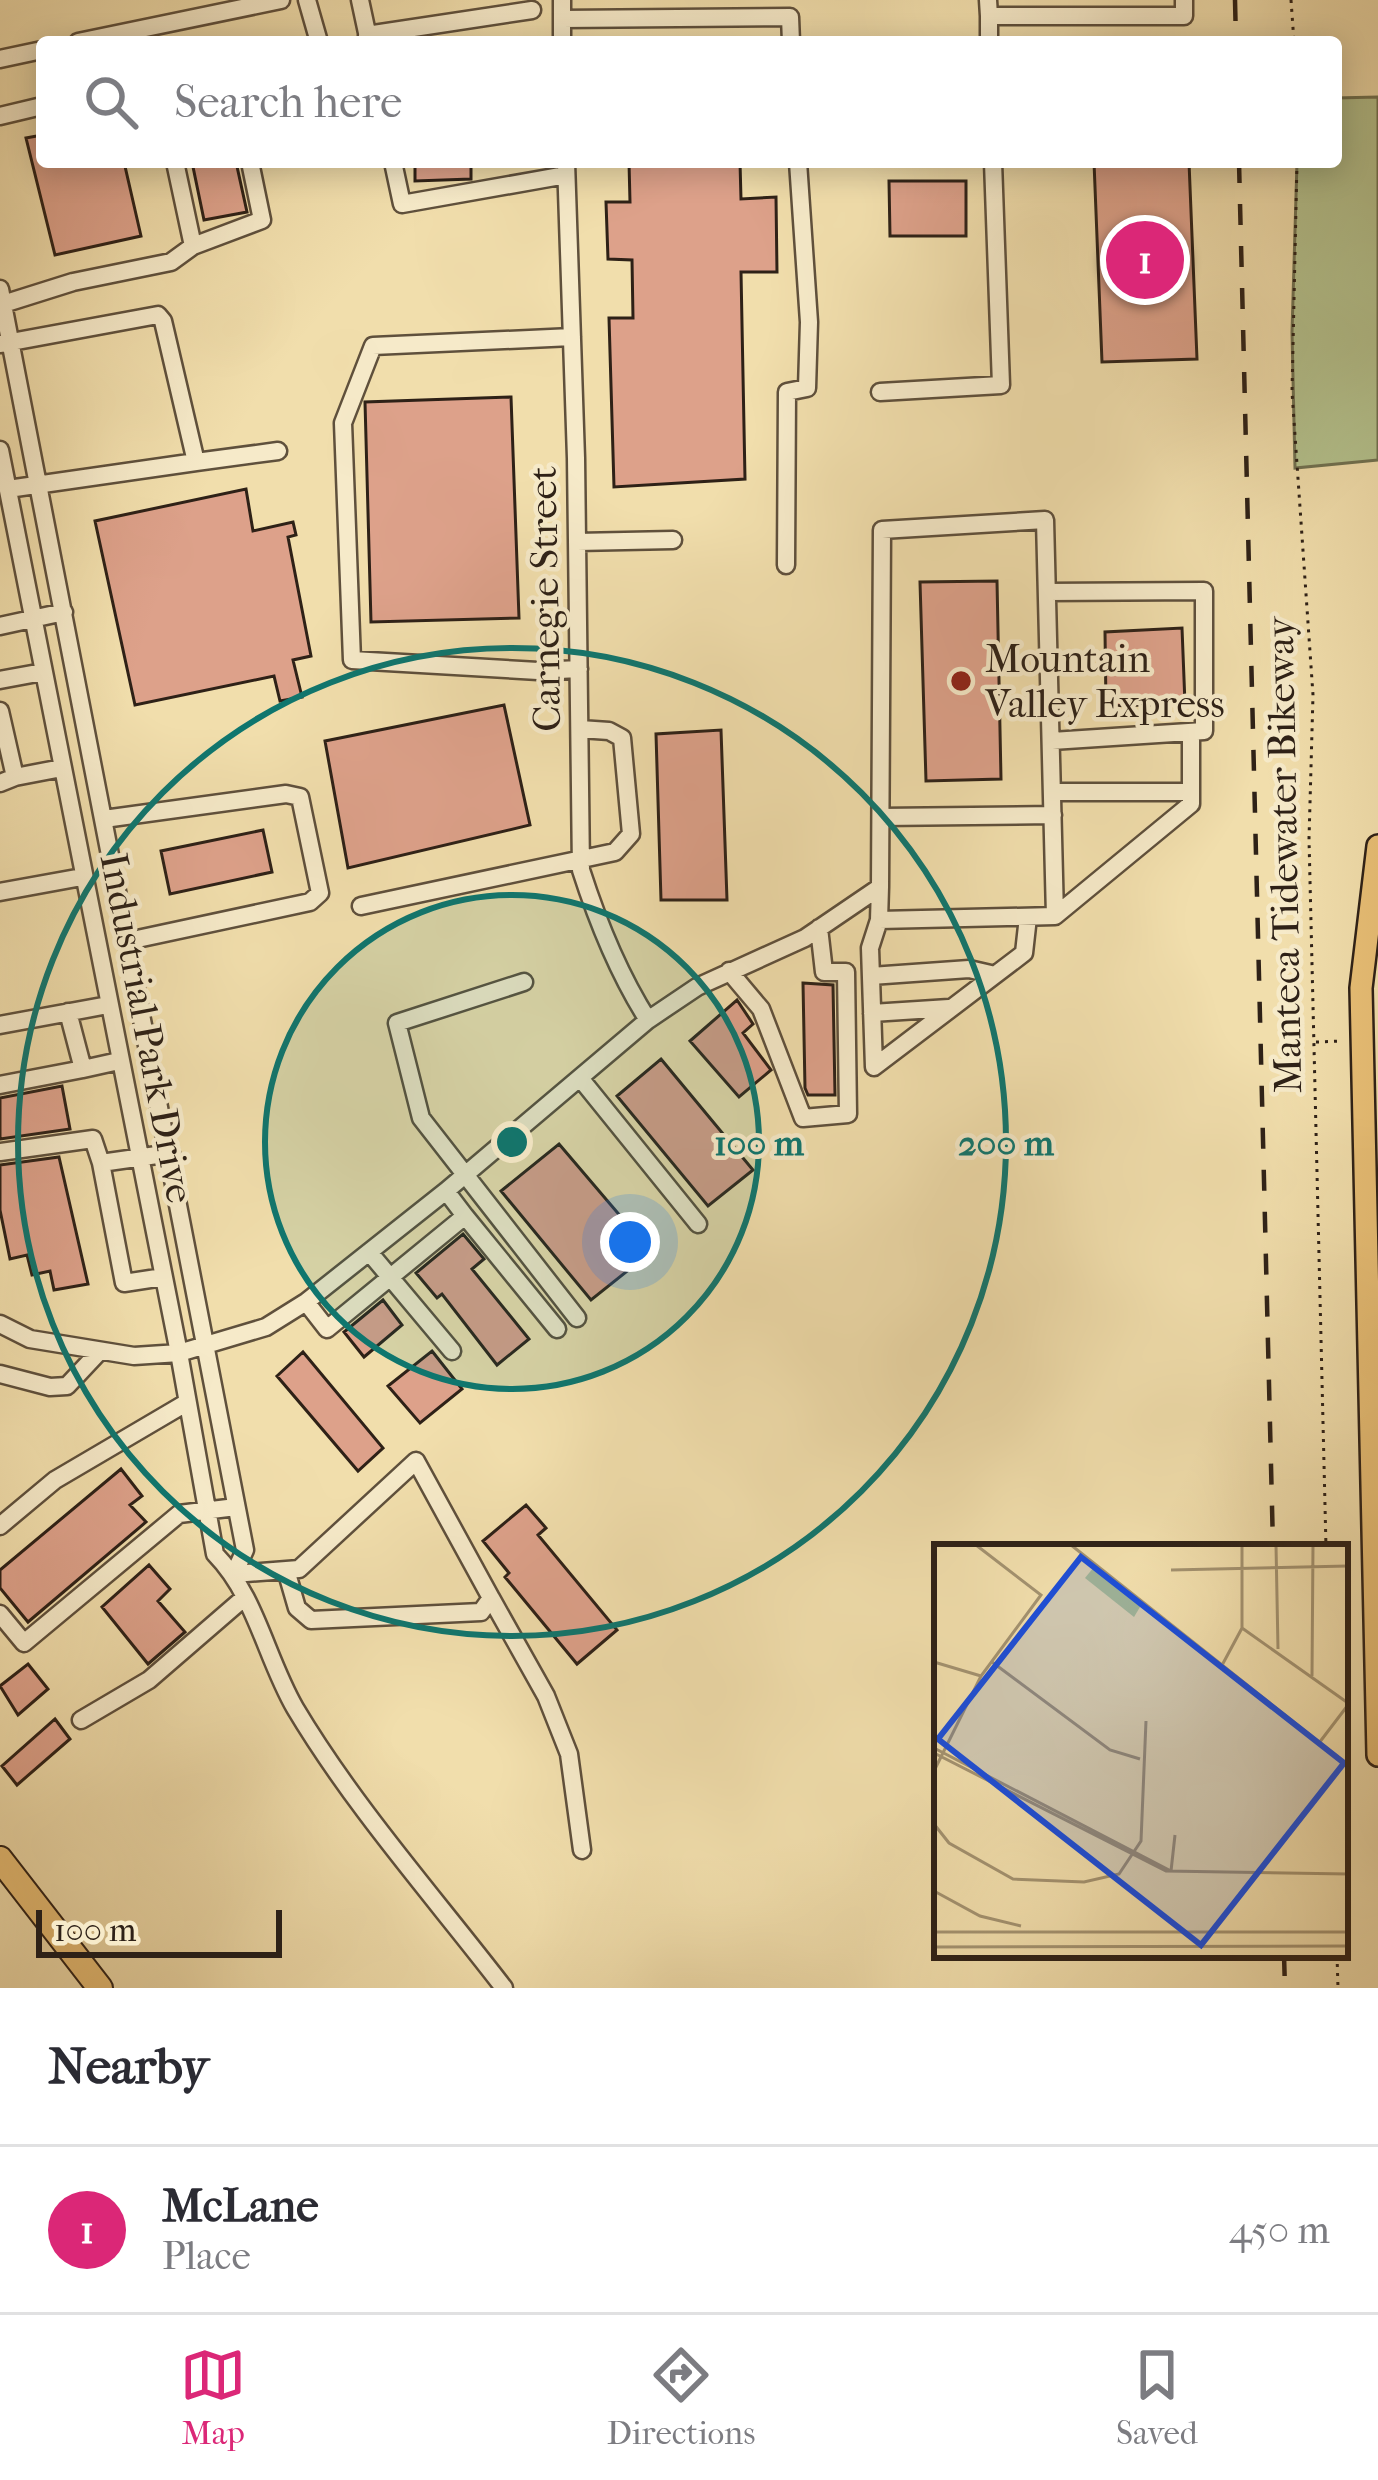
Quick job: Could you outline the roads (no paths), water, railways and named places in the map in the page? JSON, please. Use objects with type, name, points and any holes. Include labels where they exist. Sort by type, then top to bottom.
[{"type":"highway","points":[[0,1859],[100,1988]]},
{"type":"main road","points":[[1378,846],[1361,988],[1361,1040],[1370,1065],[1378,1755]]},
{"type":"street","points":[[117,36],[281,0]]},
{"type":"street","points":[[308,0],[317,36]]},
{"type":"street","points":[[360,0],[367,36]]},
{"type":"street","points":[[988,8],[1184,16],[1184,0]]},
{"type":"street","points":[[385,36],[532,10]]},
{"type":"street","points":[[562,10],[790,17],[791,36]]},
{"type":"street","points":[[0,59],[36,51]]},
{"type":"street","points":[[0,116],[36,107]]},
{"type":"street","points":[[176,168],[193,246]]},
{"type":"street","points":[[1,299],[171,262],[193,246],[262,220],[251,168]]},
{"type":"street","points":[[394,168],[402,204],[566,169]]},
{"type":"street","points":[[786,565],[788,392],[807,388],[798,168]]},
{"type":"street","points":[[880,392],[1000,385],[993,168]]},
{"type":"street","name":"Carnegie Street","points":[[566,169],[580,862],[598,922],[626,986],[648,1020]]},
{"type":"street","name":"Industrial Park Drive","points":[[1,299],[6,352],[39,485],[208,1347],[245,1550],[234,1574]]},
{"type":"street","points":[[6,352],[106,322],[158,315],[164,321],[196,462]]},
{"type":"street","points":[[572,337],[373,346],[343,423],[352,660],[538,671],[579,669]]},
{"type":"street","name":"Industrial Park Drive","points":[[0,450],[215,1554],[234,1574],[294,1706],[341,1776],[504,1988]]},
{"type":"street","points":[[8,489],[278,451]]},
{"type":"street","points":[[1028,917],[1024,953],[874,1066],[869,948],[879,920],[882,530],[1045,520],[1054,916]]},
{"type":"street","points":[[577,542],[673,540]]},
{"type":"street","points":[[1048,592],[1204,591],[1204,730],[1052,741]]},
{"type":"street","points":[[0,626],[64,612]]},
{"type":"street","points":[[0,680],[43,672]]},
{"type":"street","points":[[0,711],[7,780],[62,768]]},
{"type":"street","points":[[361,905],[615,852],[631,834],[622,738],[609,731],[580,729]]},
{"type":"street","points":[[879,920],[1054,916],[1191,804],[1190,734]]},
{"type":"street","points":[[1053,792],[1191,792]]},
{"type":"street","points":[[104,819],[286,794],[299,797],[320,893],[310,902],[128,941]]},
{"type":"street","points":[[881,817],[1053,814]]},
{"type":"street","points":[[0,892],[82,877]]},
{"type":"street","points":[[0,1324],[30,1339],[134,1356],[208,1347],[266,1327],[306,1302],[446,1191],[648,1020],[729,971],[780,951],[880,887]]},
{"type":"street","points":[[729,971],[761,1010],[802,1118],[848,1114],[846,972],[824,972],[819,928]]},
{"type":"street","points":[[871,976],[969,969],[995,975]]},
{"type":"street","points":[[524,982],[397,1023],[421,1118],[577,1318]]},
{"type":"street","points":[[0,1024],[108,1006]]},
{"type":"street","points":[[872,1012],[952,1008]]},
{"type":"street","points":[[68,1012],[82,1069]]},
{"type":"street","points":[[0,1085],[119,1061]]},
{"type":"street","points":[[580,1078],[698,1223]]},
{"type":"street","points":[[0,1152],[93,1139],[124,1283],[163,1277]]},
{"type":"street","points":[[101,1163],[171,1154]]},
{"type":"street","points":[[446,1191],[557,1329]]},
{"type":"street","points":[[306,1302],[327,1329],[465,1216]]},
{"type":"street","points":[[369,1252],[452,1351]]},
{"type":"street","points":[[0,1374],[67,1387],[98,1353]]},
{"type":"street","points":[[0,1526],[55,1480],[186,1403]]},
{"type":"street","points":[[234,1574],[299,1569],[416,1461],[546,1696],[569,1754],[582,1850]]},
{"type":"street","points":[[0,1614],[24,1643],[179,1514],[236,1507]]},
{"type":"street","points":[[286,1570],[297,1608],[311,1620],[481,1612],[491,1598]]},
{"type":"street","points":[[80,1720],[149,1680],[244,1597]]},
{"type":"railway","points":[[1235,0],[1236,36]]},
{"type":"railway","points":[[1239,168],[1273,1544]]},
{"type":"railway","points":[[1284,1958],[1285,1988]]},
{"type":"place","name":"McLane","points":[[1145,260]]},
{"type":"place","name":"Mountain Valley Express","points":[[961,681]]}]
